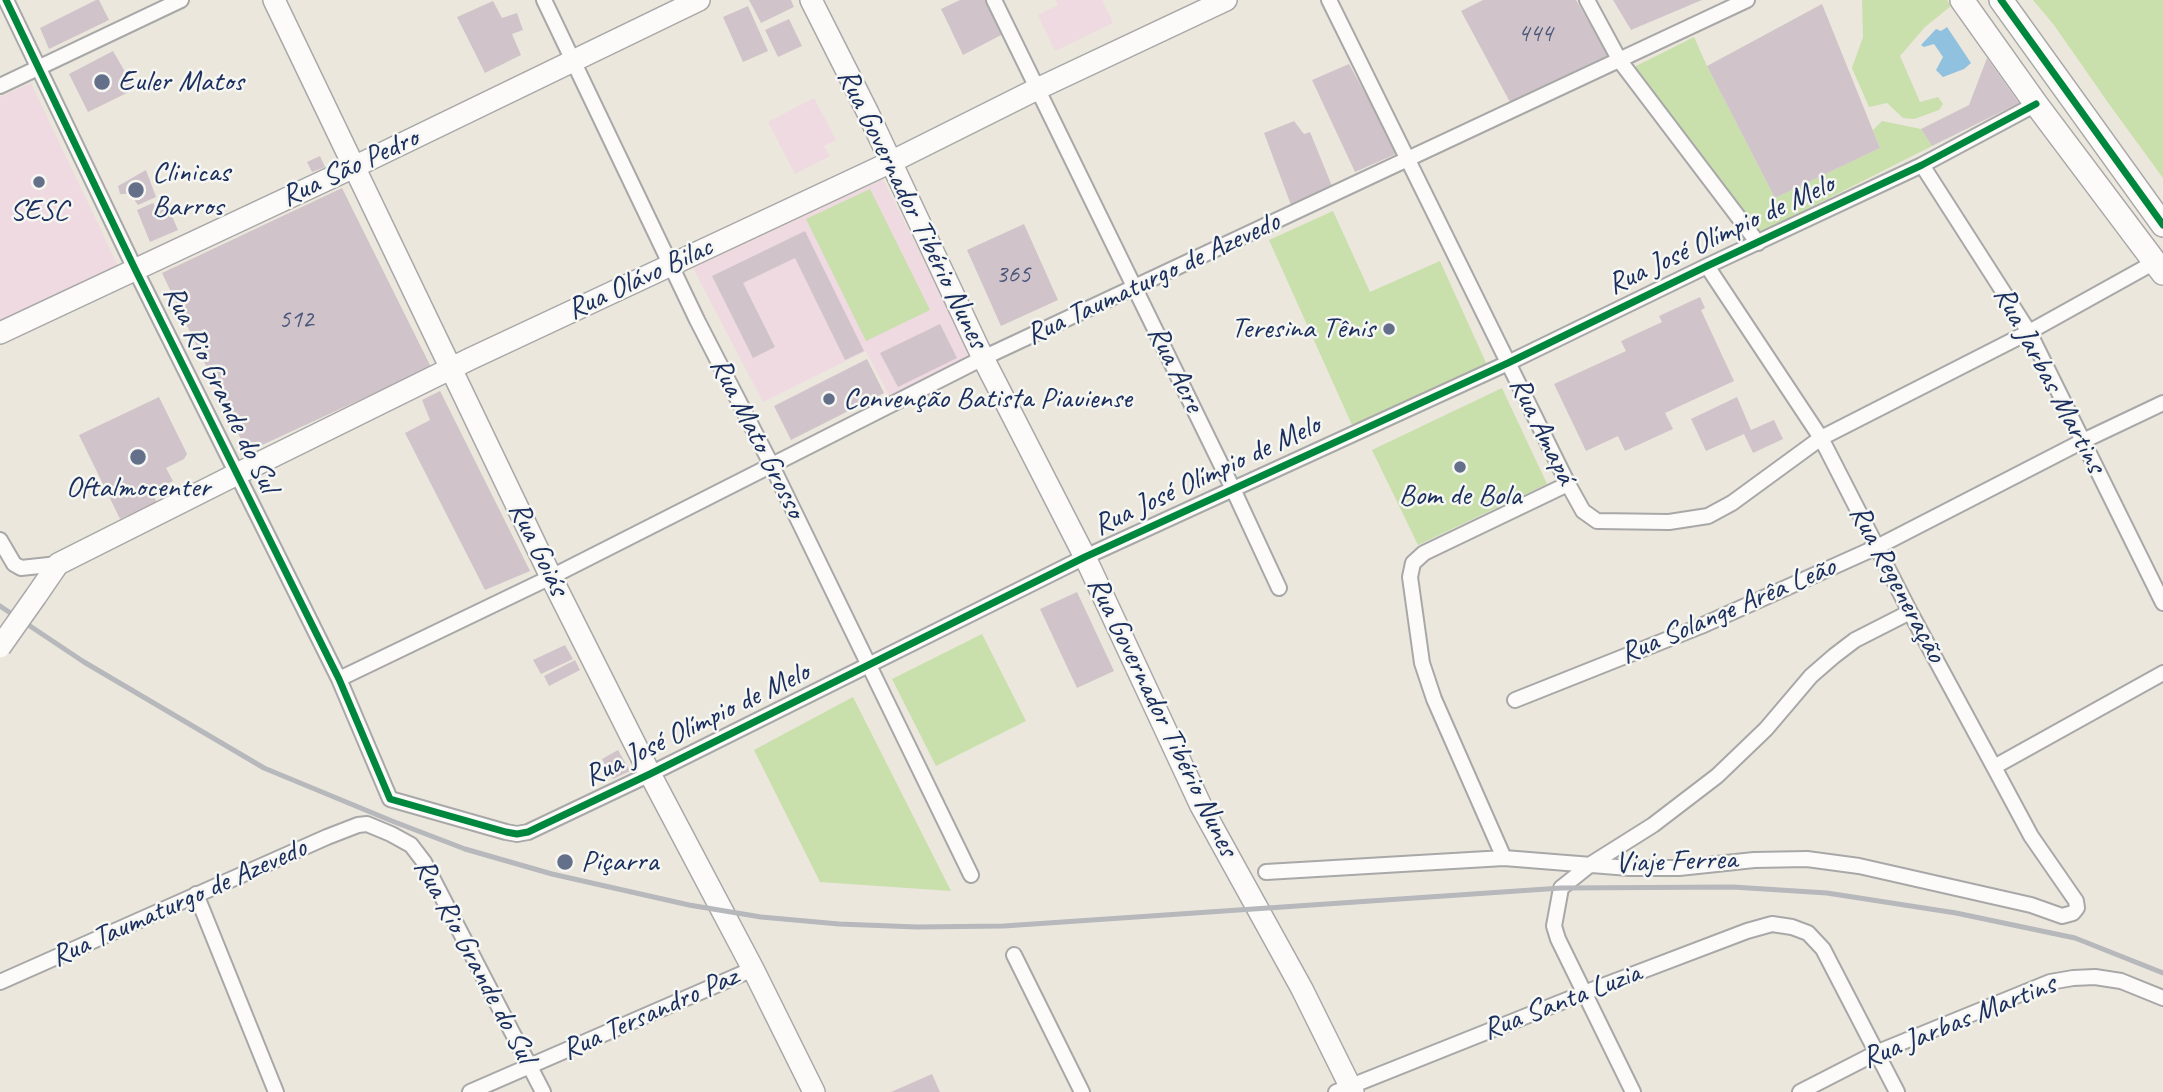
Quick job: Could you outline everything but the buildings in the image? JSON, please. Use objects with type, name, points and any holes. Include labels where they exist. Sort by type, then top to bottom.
[{"type":"main road","points":[[1962,0],[2159,268]]},
{"type":"main road","points":[[1984,32],[2006,7],[2163,225]]},
{"type":"street","name":"Rua Rio Grande do Sul","points":[[6,0],[135,269],[338,679],[390,799]]},
{"type":"street","points":[[0,86],[181,0]]},
{"type":"street","name":"Rua Goiás","points":[[274,0],[551,577],[814,1092]]},
{"type":"street","name":"Rua Mato Grosso","points":[[544,0],[697,320],[771,464],[971,875]]},
{"type":"street","name":"Rua São Pedro","points":[[0,333],[354,167],[699,0]]},
{"type":"street","name":"Rua Governador Tibério Nunes","points":[[811,0],[983,358],[1085,557],[1201,806],[1302,989],[1346,1090]]},
{"type":"street","name":"Rua Acre","points":[[994,0],[1279,588]]},
{"type":"street","name":"Rua Olávo Bilac","points":[[58,564],[452,369],[1226,0]]},
{"type":"street","name":"Rua Amapá","points":[[1329,0],[1583,510],[1597,521],[1669,522],[1708,516],[1732,503],[1821,438]]},
{"type":"street","points":[[1587,0],[1620,61],[1758,243]]},
{"type":"street","name":"Rua Taumaturgo de Azevedo","points":[[338,679],[551,577],[983,358],[1748,0]]},
{"type":"street","name":"Rua José Olímpio de Melo","points":[[390,799],[506,832],[528,832],[869,666],[1085,557],[1508,363],[1922,165],[2036,104]]},
{"type":"street","name":"Rua Jarbas Martins","points":[[1922,165],[2029,332],[2163,603]]},
{"type":"street","name":"Rua Regeneração","points":[[1707,266],[1821,438],[1910,612],[2031,835],[2076,901],[2077,908]]},
{"type":"street","points":[[1821,438],[2159,268]]},
{"type":"street","name":"Rua Solange Arêa Leão","points":[[1515,700],[1701,626],[1877,547],[2163,403]]},
{"type":"street","points":[[1504,858],[1434,699],[1422,663],[1410,577],[1413,563],[1424,553],[1568,484]]},
{"type":"street","points":[[0,540],[14,564],[21,568],[58,564]]},
{"type":"street","points":[[0,647],[58,564]]},
{"type":"street","points":[[1633,1092],[1558,939],[1554,926],[1561,888],[1591,864],[1653,825],[1717,776],[1766,729],[1811,676],[1834,656],[1855,640],[1910,612]]},
{"type":"street","points":[[1994,767],[2163,673]]},
{"type":"street","name":"Rua Rio Grande do Sul","points":[[358,825],[367,824],[411,845],[424,862],[543,1092]]},
{"type":"street","name":"Rua Taumaturgo de Azevedo","points":[[0,982],[358,825]]},
{"type":"street","name":"Viaje Ferrea","points":[[1266,872],[1504,858],[1629,868],[1679,868],[1754,860],[1807,859],[1859,866],[2031,905],[2062,916],[2073,913],[2077,908]]},
{"type":"street","points":[[196,894],[276,1092]]},
{"type":"street","name":"Rua Santa Luzia","points":[[1346,1090],[1584,993],[1747,931],[1772,925],[1792,927],[1808,933],[1823,949],[1878,1052]]},
{"type":"street","points":[[1014,955],[1082,1092]]},
{"type":"street","name":"Rua Tersandro Paz","points":[[470,1092],[753,969]]},
{"type":"street","name":"Rua Jarbas Martins","points":[[1800,1092],[1878,1052],[2050,982],[2095,977],[2121,981],[2163,998]]},
{"type":"street","points":[[1878,1052],[1897,1092]]},
{"type":"shaded area","points":[[1056,0],[1102,0],[1113,23],[1055,51],[1038,15],[1058,5]]},
{"type":"shaded area","name":"SESC","points":[[31,83],[118,266],[0,324],[0,97]]},
{"type":"shaded area","points":[[814,98],[836,140],[824,146],[830,156],[795,174],[768,122]]},
{"type":"shaded area","points":[[883,179],[972,357],[890,397],[866,351],[763,402],[693,268]]},
{"type":"green space","points":[[1862,0],[1947,0],[1951,6],[1925,27],[1900,56],[1920,102],[1938,97],[1943,104],[1939,110],[1914,119],[1903,118],[1887,103],[1869,107],[1852,68],[1863,37]]},
{"type":"green space","points":[[2033,0],[2163,0],[2163,178],[2054,25]]},
{"type":"green space","points":[[1694,37],[1775,198],[1880,148],[1873,130],[1882,121],[1921,129],[1932,146],[1758,234],[1632,68]]},
{"type":"green space","points":[[870,189],[930,310],[866,341],[806,219]]},
{"type":"green space","name":"Teresina Tênis","points":[[1333,211],[1370,292],[1440,261],[1487,365],[1352,425],[1269,240]]},
{"type":"green space","name":"Bom de Bola","points":[[1502,388],[1547,484],[1418,545],[1372,450]]},
{"type":"green space","points":[[982,634],[1026,721],[936,766],[892,679]]},
{"type":"green space","points":[[853,697],[951,891],[820,882],[754,750]]},
{"type":"water","points":[[1947,27],[1971,63],[1964,69],[1943,77],[1936,70],[1943,57],[1934,44],[1924,47],[1921,45],[1936,29],[1941,31]]},
{"type":"railway","points":[[0,606],[84,662],[264,768],[465,849],[552,874],[689,905],[761,917],[839,924],[1004,926],[1561,888],[1733,887],[1827,893],[1956,913],[2075,938],[2163,973]]},
{"type":"cycle path","points":[[6,0],[135,269],[339,679],[390,799],[517,834],[528,832],[650,774],[1085,557],[1508,363],[1922,165],[2036,104]]},
{"type":"cycle path","points":[[2001,0],[2163,225]]},
{"type":"place","name":"Euler Matos","points":[[102,82]]},
{"type":"place","name":"SESC","points":[[39,182]]},
{"type":"place","name":"Clinicas Barros","points":[[136,190]]},
{"type":"place","name":"Teresina Tênis","points":[[1389,329]]},
{"type":"place","name":"Convenção Batista Piauiense","points":[[829,399]]},
{"type":"place","name":"Oftalmocenter","points":[[138,457]]},
{"type":"place","name":"Bom de Bola","points":[[1460,467]]},
{"type":"place","name":"Piçarra","points":[[565,862]]}]
